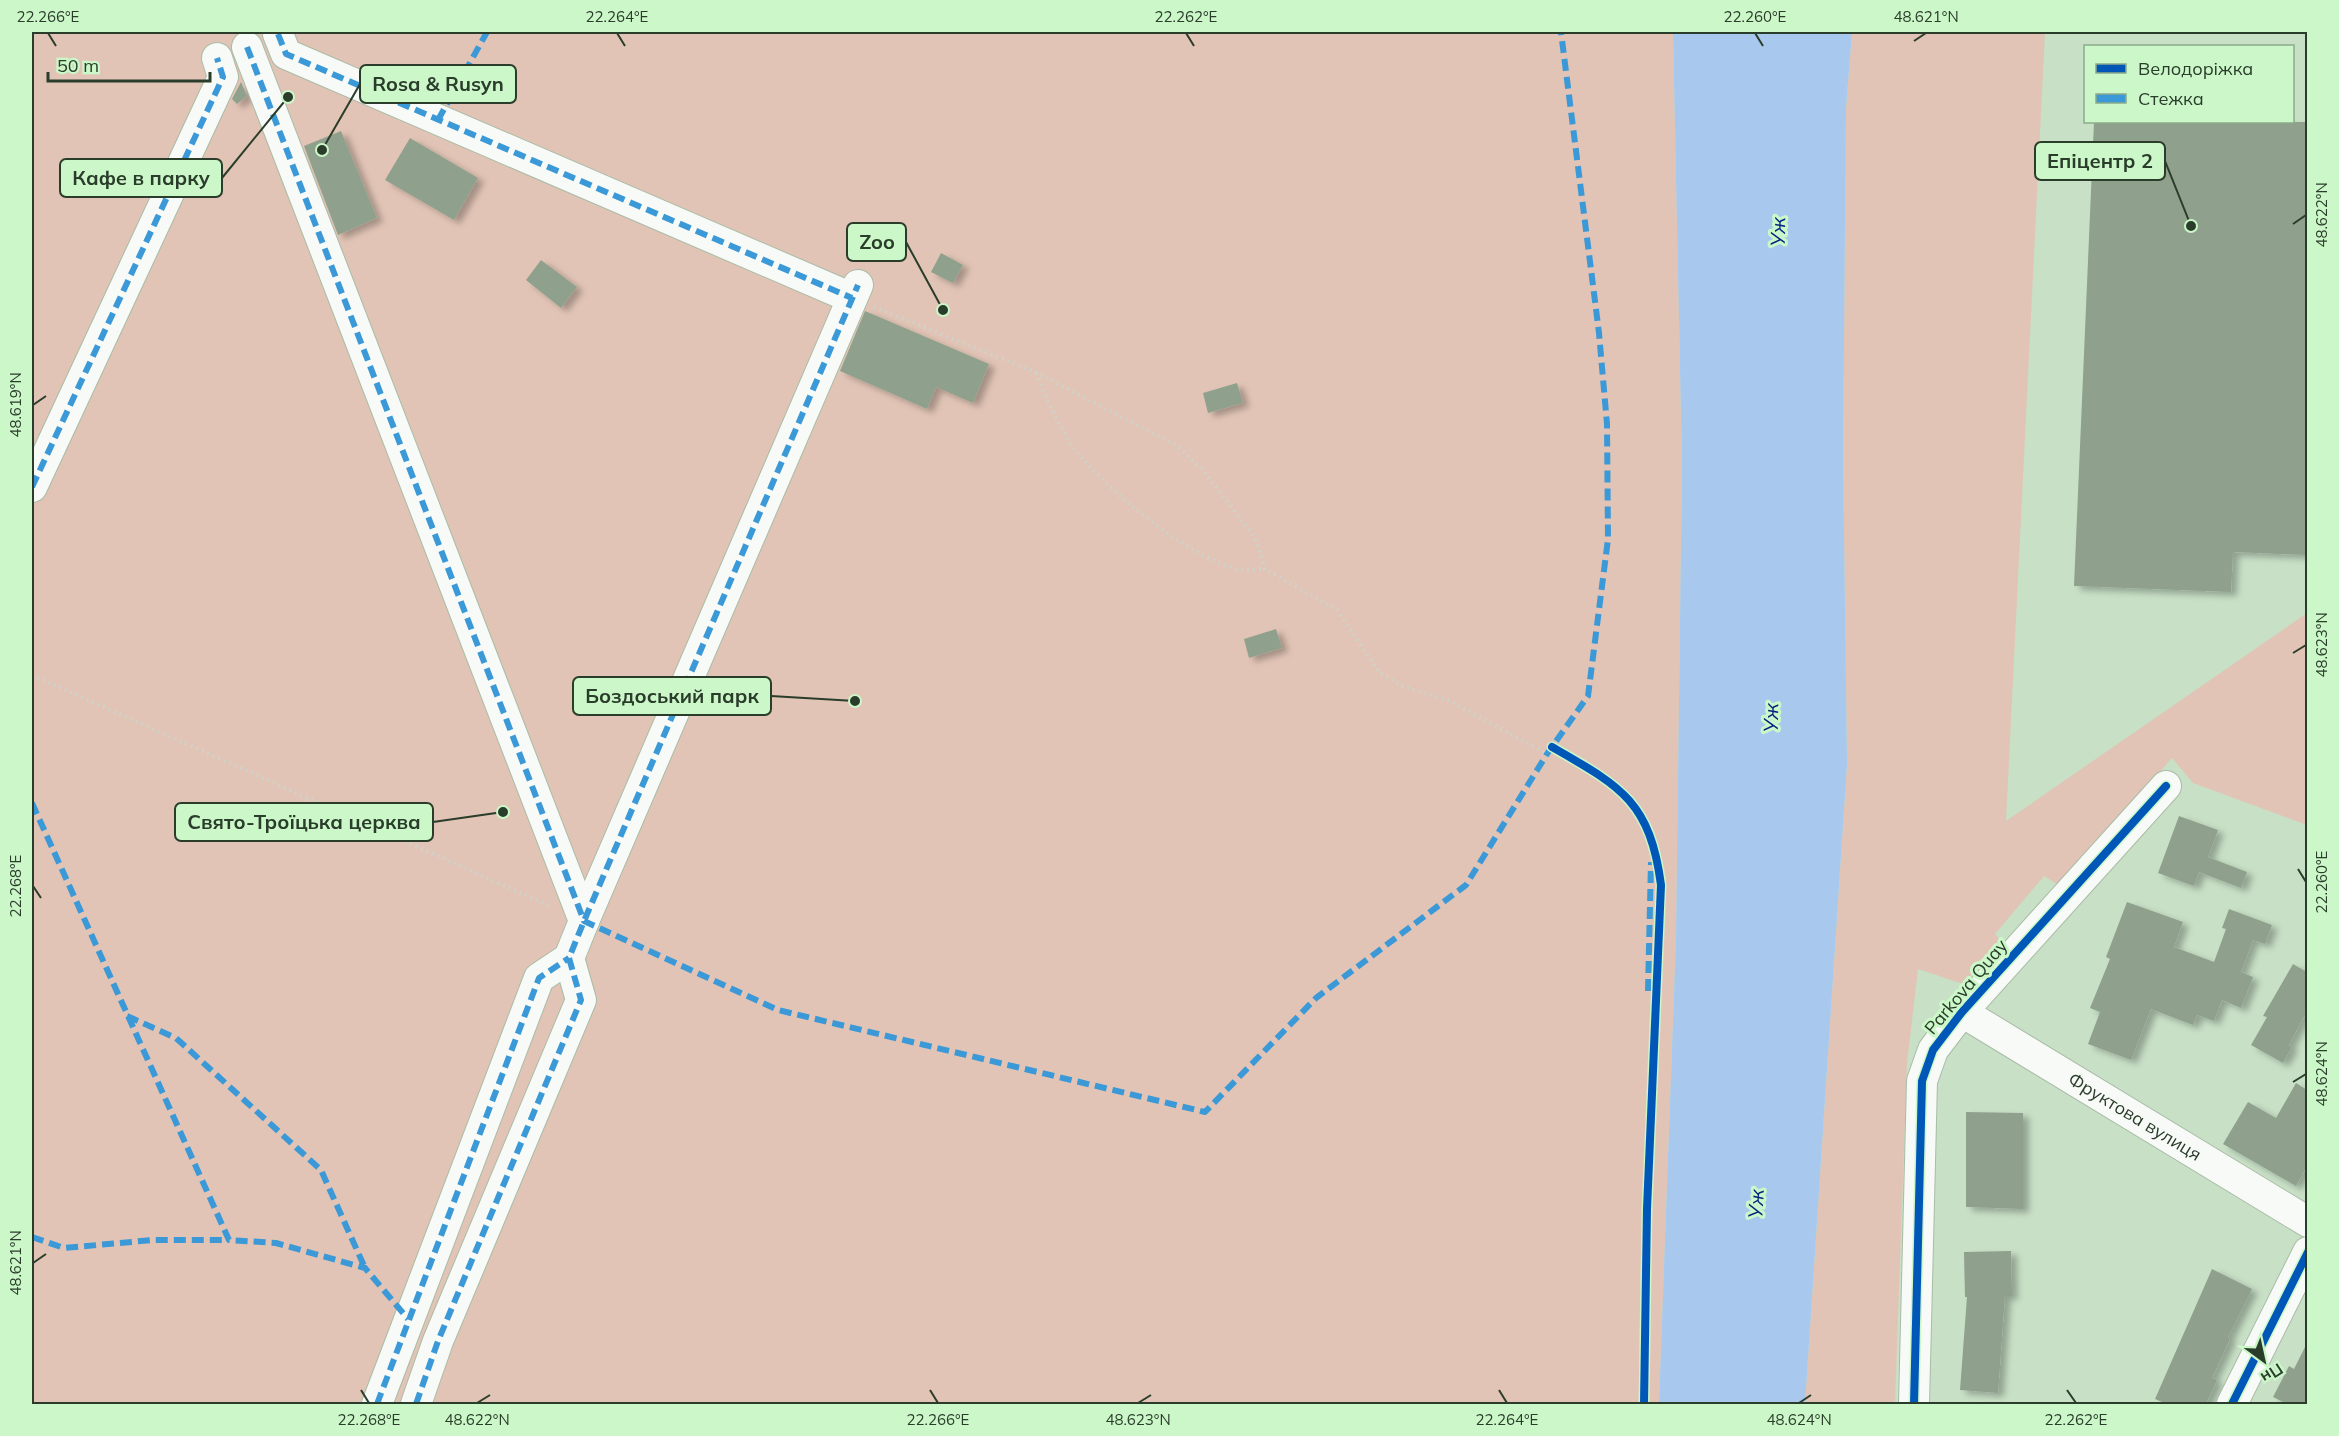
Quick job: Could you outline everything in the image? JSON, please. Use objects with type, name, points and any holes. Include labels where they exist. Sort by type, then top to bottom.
[{"type":"street","points":[[278,34],[286,54],[855,291],[569,958],[539,978],[377,1404]]},
{"type":"street","points":[[247,46],[584,921]]},
{"type":"street","points":[[32,487],[223,77],[217,58]]},
{"type":"street","name":"Parkova Quay","points":[[1914,1404],[1922,1081],[1933,1050],[1962,1012],[2166,786]]},
{"type":"street","points":[[416,1404],[438,1341],[581,1000],[569,958]]},
{"type":"street","name":"Фруктова вулиця","points":[[1962,1012],[2307,1222]]},
{"type":"street","points":[[2232,1404],[2307,1252]]},
{"type":"path","points":[[855,291],[1035,372],[1177,446],[1200,467],[1255,537],[1265,569]]},
{"type":"path","points":[[1035,372],[1066,437],[1110,488],[1137,511],[1216,561],[1239,570],[1265,569],[1337,610],[1380,673],[1404,687],[1448,700],[1546,754]]},
{"type":"path","points":[[32,675],[584,921]]},
{"type":"shaded area","points":[[32,32],[1673,32],[1682,464],[1676,939],[1659,1404],[32,1404]]},
{"type":"shaded area","points":[[1852,32],[2045,32],[2006,821],[2307,613],[2307,825],[2193,783],[2172,758],[2060,886],[2044,876],[1995,934],[2006,947],[1966,985],[1918,969],[1907,1063],[1895,1404],[1805,1404],[1847,764],[1843,456],[1846,108]]},
{"type":"water","name":"Уж","points":[[1673,32],[1852,32],[1846,108],[1843,456],[1847,764],[1805,1404],[1659,1404],[1676,939],[1682,464]]},
{"type":"building","points":[[241,82],[247,96],[237,104],[232,99]]},
{"type":"building","points":[[2307,122],[2307,555],[2233,552],[2231,592],[2074,586],[2094,123]]},
{"type":"building","points":[[341,131],[377,218],[338,235],[304,146]]},
{"type":"building","points":[[410,138],[478,178],[454,220],[385,180]]},
{"type":"building","points":[[941,253],[963,265],[953,283],[931,272]]},
{"type":"building","points":[[541,260],[577,287],[561,308],[526,280]]},
{"type":"building","points":[[865,311],[989,364],[973,403],[936,387],[927,409],[840,371]]},
{"type":"building","points":[[1237,383],[1243,403],[1208,413],[1203,393]]},
{"type":"building","points":[[1276,629],[1282,648],[1249,658],[1244,639]]},
{"type":"building","points":[[2179,816],[2218,830],[2208,857],[2247,872],[2241,888],[2199,872],[2194,886],[2158,873]]},
{"type":"building","points":[[2127,902],[2183,922],[2174,947],[2214,962],[2226,929],[2222,928],[2229,909],[2272,925],[2265,944],[2253,940],[2241,972],[2253,977],[2241,1008],[2222,1000],[2214,1021],[2197,1015],[2193,1025],[2151,1009],[2131,1060],[2088,1044],[2100,1012],[2090,1008],[2110,959],[2106,957]]},
{"type":"building","points":[[2293,964],[2307,972],[2307,1011],[2289,1045],[2292,1047],[2283,1063],[2251,1045],[2267,1017],[2263,1016]]},
{"type":"building","points":[[2296,1083],[2307,1090],[2307,1166],[2296,1186],[2223,1144],[2248,1102],[2276,1118]]},
{"type":"building","points":[[1966,1112],[2023,1113],[2023,1209],[1966,1207]]},
{"type":"building","points":[[2011,1251],[2012,1296],[2005,1296],[1998,1393],[1960,1390],[1967,1297],[1965,1297],[1964,1252]]},
{"type":"building","points":[[2212,1269],[2252,1289],[2228,1337],[2230,1339],[2212,1378],[2217,1380],[2206,1404],[2167,1404],[2155,1399]]},
{"type":"building","points":[[2307,1343],[2307,1404],[2287,1404],[2273,1397],[2289,1366],[2294,1369]]},
{"type":"marked path","points":[[438,120],[487,32]]},
{"type":"marked path","points":[[247,47],[584,921],[778,1010],[1205,1112],[1316,998],[1466,885],[1547,754],[1588,696],[1608,539],[1607,424],[1599,333],[1561,32]]},
{"type":"marked path","points":[[278,34],[286,54],[852,298]]},
{"type":"marked path","points":[[32,487],[223,77],[217,58]]},
{"type":"marked path","points":[[416,1404],[438,1341],[581,1000],[569,958],[858,285]]},
{"type":"marked path","points":[[32,803],[229,1240],[276,1243],[365,1268],[408,1319]]},
{"type":"marked path","points":[[1648,991],[1651,862]]},
{"type":"marked path","points":[[377,1404],[539,978],[569,958]]},
{"type":"marked path","points":[[127,1016],[176,1038],[321,1170],[365,1268]]},
{"type":"marked path","points":[[32,1237],[64,1248],[153,1240],[229,1240]]},
{"type":"cycle path","points":[[1552,747],[1596,773],[1628,799],[1640,815],[1649,833],[1661,885],[1647,1209],[1644,1404]]},
{"type":"cycle path","points":[[1914,1404],[1922,1081],[1933,1050],[1962,1012],[2166,786]]},
{"type":"cycle path","points":[[2232,1404],[2308,1252]]},
{"type":"place","name":"Кафе в парку","points":[[288,97]]},
{"type":"place","name":"Rosa & Rusyn","points":[[322,150]]},
{"type":"place","name":"Епіцентр 2","points":[[2191,226]]},
{"type":"place","name":"Zoo","points":[[943,310]]},
{"type":"place","name":"Боздоський парк","points":[[855,701]]},
{"type":"place","name":"Свято-Троїцька церква","points":[[503,812]]}]
